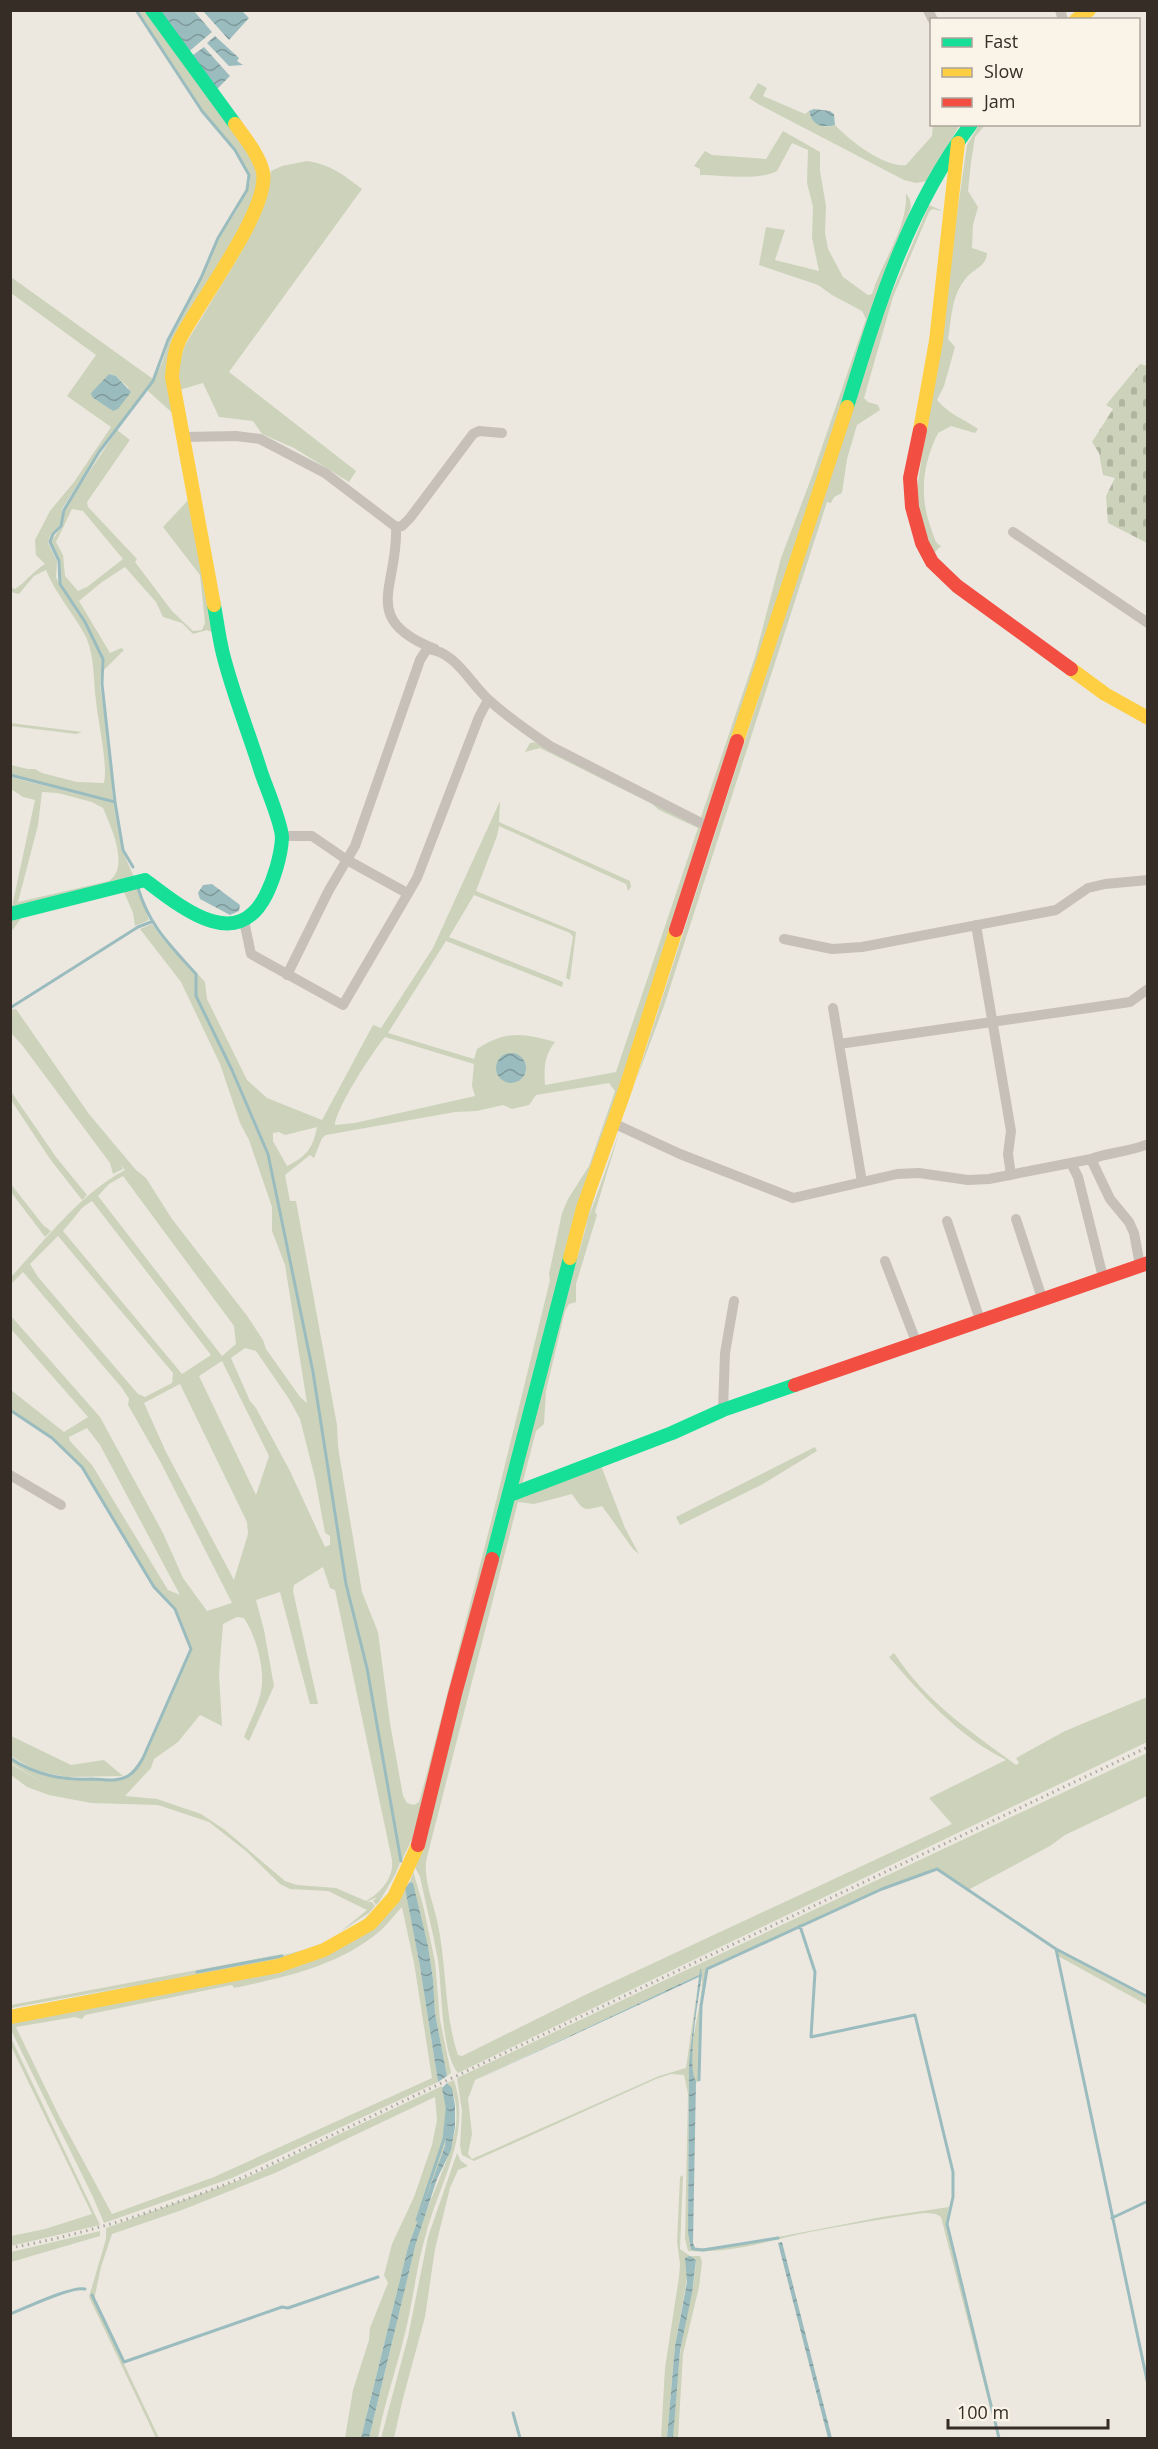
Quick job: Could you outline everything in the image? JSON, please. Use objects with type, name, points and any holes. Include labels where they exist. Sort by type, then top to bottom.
[{"type":"street","points":[[10,914],[145,880],[173,902],[192,912],[228,925],[244,921],[255,912],[265,898],[275,872],[282,836],[223,654],[172,377],[176,349],[189,323],[224,271],[257,205],[263,187],[263,173],[252,148],[152,10]]},
{"type":"street","points":[[965,130],[928,395],[910,478],[912,507],[922,543],[932,562],[957,586],[1105,694],[1148,718]]},
{"type":"street","points":[[10,2018],[278,1966],[309,1957],[356,1934],[382,1913],[394,1897],[420,1842],[455,1694],[510,1495],[583,1208],[613,1123],[847,408],[881,296],[912,220],[965,130]]},
{"type":"street","points":[[184,437],[236,436],[260,439],[325,473],[396,527],[402,526],[410,518],[473,434],[479,431],[502,433]]},
{"type":"street","points":[[396,527],[387,598],[395,626],[416,641],[456,662],[488,700],[528,732],[550,746],[709,827]]},
{"type":"street","points":[[1013,532],[1148,623]]},
{"type":"street","points":[[287,975],[328,890],[355,846],[420,660],[427,649],[437,650]]},
{"type":"street","points":[[244,921],[251,954],[343,1005],[417,878],[479,717],[488,700]]},
{"type":"street","points":[[282,836],[312,836],[347,860],[407,893]]},
{"type":"street","points":[[784,939],[832,949],[862,947],[1056,910],[1088,888],[1148,880]]},
{"type":"street","points":[[976,925],[1011,1131],[1008,1154],[1011,1174]]},
{"type":"street","points":[[839,1044],[1130,1002],[1148,989]]},
{"type":"street","points":[[833,1008],[862,1182]]},
{"type":"street","points":[[613,1123],[680,1154],[793,1198],[897,1174],[919,1173],[968,1180],[1011,1174],[1091,1159],[1148,1144]]},
{"type":"street","points":[[510,1495],[672,1433],[723,1410],[1144,1264],[1129,1222],[1110,1199],[1091,1159]]},
{"type":"street","points":[[1071,1163],[1078,1177],[1102,1277]]},
{"type":"street","points":[[1016,1219],[1042,1298]]},
{"type":"street","points":[[947,1221],[980,1320]]},
{"type":"street","points":[[885,1261],[917,1344]]},
{"type":"street","points":[[723,1410],[725,1353],[734,1301]]},
{"type":"street","points":[[10,1475],[61,1505]]},
{"type":"green space","points":[[137,11],[148,11],[251,151],[260,190],[174,347],[178,418],[148,391],[162,363],[169,341],[202,278],[219,238],[237,210],[250,182],[250,175],[236,149],[203,111]]},
{"type":"green space","points":[[758,83],[767,88],[763,96],[805,114],[809,111],[810,117],[825,127],[835,125],[868,152],[898,165],[906,165],[932,136],[933,126],[959,126],[927,181],[916,183],[904,180],[749,98]]},
{"type":"green space","points":[[978,126],[984,126],[975,137],[968,191],[978,207],[973,225],[972,248],[987,253],[985,261],[962,284],[955,299],[948,339],[955,347],[944,386],[937,400],[952,413],[978,429],[975,433],[951,426],[938,433],[928,457],[924,482],[925,506],[935,540],[941,546],[933,554],[919,523],[917,490],[967,145]]},
{"type":"green space","points":[[783,131],[820,152],[828,249],[843,277],[868,295],[872,294],[899,232],[906,206],[906,193],[911,207],[705,822],[700,820],[755,657],[781,558],[866,319],[862,311],[818,285],[759,265],[766,227],[785,230],[775,260],[819,271],[812,238],[813,207],[807,183],[808,150],[792,143],[777,171],[760,176],[700,175],[700,169],[694,166],[705,151],[712,155],[766,159]]},
{"type":"green space","points":[[307,161],[330,167],[362,189],[229,372],[356,471],[349,482],[294,448],[262,434],[253,421],[219,417],[203,383],[179,390],[178,368],[185,345],[242,251],[264,201],[271,171],[282,166]]},
{"type":"green space","points":[[929,205],[943,211],[932,209],[929,212],[893,297],[864,398],[878,405],[880,410],[857,425],[847,459],[842,493],[834,497],[831,503],[827,502],[664,1006],[635,1083],[879,323]]},
{"type":"green space","points":[[11,277],[153,379],[101,448],[62,509],[62,522],[50,536],[48,543],[57,561],[56,577],[102,658],[100,685],[111,761],[113,800],[11,775],[11,765],[35,769],[77,782],[104,783],[104,754],[92,661],[86,637],[46,570],[34,576],[19,594],[11,592],[10,587],[15,589],[45,564],[36,555],[35,540],[50,511],[74,482],[111,427],[67,396],[96,355],[11,293]],"holes":[[[109,374],[116,376],[129,388],[100,402],[92,397]]]},
{"type":"green space","points":[[1140,364],[1148,366],[1147,543],[1108,523],[1106,496],[1115,478],[1103,475],[1099,453],[1092,442],[1113,409],[1106,405]]},
{"type":"green space","points":[[117,430],[130,440],[87,502],[88,507],[137,559],[135,562],[172,611],[193,631],[202,630],[205,623],[200,575],[163,527],[192,496],[216,634],[207,630],[193,634],[182,623],[163,617],[156,602],[125,567],[79,601],[110,653],[121,648],[124,650],[102,672],[104,659],[101,651],[61,584],[60,560],[51,542],[62,526],[65,510]],"holes":[[[72,509],[83,511],[123,559],[87,587],[78,591],[65,576],[63,555],[56,542]]]},
{"type":"green space","points":[[10,723],[82,732],[76,734],[11,726]]},
{"type":"green space","points":[[535,742],[706,828],[659,969],[414,1835],[402,1860],[368,1668],[347,1584],[314,1372],[269,1153],[233,1069],[197,996],[197,973],[205,982],[207,999],[247,1080],[267,1098],[322,1120],[373,1025],[381,1028],[433,948],[500,801],[499,822],[630,881],[631,887],[628,891],[626,884],[499,826],[476,891],[576,932],[570,980],[566,978],[573,937],[570,933],[474,895],[449,937],[563,982],[562,987],[446,941],[388,1033],[474,1059],[477,1049],[506,1036],[524,1035],[555,1042],[546,1062],[545,1085],[616,1072],[698,828],[540,748],[525,752],[530,743]],"holes":[[[385,1037],[474,1064],[472,1086],[475,1096],[355,1123],[335,1125],[348,1093]],[[609,1083],[615,1091],[589,1166],[562,1213],[549,1274],[550,1280],[491,1522],[427,1773],[419,1802],[414,1805],[407,1803],[403,1796],[390,1723],[378,1632],[362,1592],[338,1447],[337,1425],[296,1201],[290,1201],[285,1175],[310,1155],[314,1158],[322,1138],[326,1135],[503,1105],[512,1109],[529,1105],[536,1095]],[[317,1127],[308,1151],[300,1159],[287,1166],[273,1141],[273,1133],[279,1132],[285,1135]]]},
{"type":"green space","points":[[10,777],[114,803],[122,850],[134,877],[11,911],[35,800],[23,797],[11,789]],"holes":[[[42,792],[58,793],[92,802],[103,808],[117,846],[118,866],[115,875],[109,881],[18,902],[38,825]]]},
{"type":"green space","points":[[137,882],[149,920],[135,926],[133,913],[124,892],[22,917],[11,932],[12,916]]},
{"type":"green space","points":[[152,924],[196,974],[195,996],[232,1070],[268,1154],[312,1372],[346,1584],[367,1668],[401,1860],[379,1902],[376,1905],[373,1901],[377,1897],[367,1902],[372,1902],[375,1906],[369,1913],[340,1932],[367,1910],[328,1891],[290,1889],[280,1884],[246,1851],[209,1822],[158,1805],[91,1803],[49,1795],[27,1787],[11,1775],[11,1764],[43,1783],[11,1763],[11,1760],[29,1770],[71,1779],[115,1780],[130,1775],[141,1761],[191,1649],[175,1608],[154,1586],[82,1467],[53,1438],[11,1410],[11,1390],[64,1432],[88,1417],[11,1329],[11,1316],[100,1417],[163,1533],[183,1578],[207,1611],[232,1603],[160,1461],[128,1405],[129,1399],[122,1388],[23,1272],[11,1284],[11,1277],[78,1205],[125,1170],[121,1165],[123,1169],[113,1174],[110,1163],[11,1033],[11,1010],[16,1009],[89,1114],[136,1170],[146,1178],[172,1219],[248,1317],[266,1349],[300,1397],[307,1403],[285,1265],[272,1231],[272,1207],[249,1140],[240,1123],[220,1064],[181,982],[140,929]],"holes":[[[123,1176],[234,1326],[236,1344],[222,1356],[98,1196],[109,1184]],[[92,1201],[211,1355],[182,1374],[63,1231],[83,1207]],[[58,1236],[173,1373],[172,1383],[145,1397],[138,1394],[38,1277],[30,1264]],[[245,1348],[256,1351],[300,1419],[315,1478],[325,1533],[330,1536],[330,1545],[325,1547],[290,1471],[250,1401],[231,1358]],[[222,1361],[269,1456],[256,1495],[199,1376]],[[180,1384],[247,1522],[248,1534],[234,1580],[166,1452],[144,1403]],[[87,1428],[100,1445],[180,1595],[168,1590],[92,1465],[69,1437]],[[323,1567],[330,1588],[335,1590],[392,1860],[389,1879],[377,1893],[366,1901],[336,1888],[297,1885],[285,1881],[225,1830],[201,1814],[157,1799],[125,1796],[151,1768],[154,1759],[178,1742],[200,1715],[222,1726],[219,1674],[223,1624],[237,1617],[244,1618],[252,1632],[260,1657],[262,1674],[260,1696],[244,1737],[249,1741],[274,1686],[256,1600],[280,1592],[310,1704],[318,1704],[293,1591],[294,1585]]]},
{"type":"green space","points":[[10,1090],[56,1157],[87,1195],[82,1200],[50,1159],[11,1100]]},
{"type":"green space","points":[[620,1130],[576,1284],[576,1302],[569,1304],[565,1311],[546,1391],[544,1424],[536,1431],[521,1489],[517,1490],[575,1256]]},
{"type":"green space","points":[[11,1184],[43,1225],[51,1231],[45,1237],[11,1192]]},
{"type":"green space","points":[[815,1447],[817,1451],[761,1485],[680,1525],[676,1517]]},
{"type":"green space","points":[[600,1463],[625,1528],[639,1554],[602,1506],[584,1508],[572,1494],[534,1504],[518,1502],[426,1861],[428,1885],[441,1941],[450,2023],[458,2055],[462,2056],[587,1994],[952,1824],[929,1798],[1006,1760],[972,1739],[942,1714],[889,1657],[894,1653],[921,1687],[950,1715],[1016,1765],[1019,1763],[1016,1758],[1065,1731],[1147,1697],[1147,1742],[458,2073],[448,2051],[438,1960],[420,1877],[415,1867],[515,1495]]},
{"type":"green space","points":[[11,1736],[71,1765],[104,1760],[123,1776],[66,1777],[34,1770],[11,1756]]},
{"type":"green space","points":[[1147,1753],[1147,1796],[1065,1835],[1050,1846],[968,1890],[937,1868],[882,1888],[706,1969],[700,2006],[698,2081],[696,2083],[692,2069],[692,2055],[701,1997],[701,1969],[700,1975],[475,2080],[468,2099],[472,2134],[468,2154],[472,2159],[659,2076],[686,2068],[699,1977],[689,2061],[688,2233],[691,2250],[778,2239],[778,2237],[882,2217],[949,2207],[946,2224],[998,2438],[941,2217],[924,2213],[810,2232],[765,2242],[734,2248],[688,2251],[685,2239],[688,2094],[684,2075],[671,2074],[656,2079],[474,2161],[462,2155],[460,2146],[462,2111],[457,2078]]},
{"type":"green space","points":[[413,1871],[435,1962],[440,2020],[451,2073],[447,2076],[435,2013],[428,1946],[410,1882]]},
{"type":"green space","points":[[405,1884],[438,2082],[232,2178],[104,2223],[11,2030],[11,2022],[346,1943]],"holes":[[[402,1907],[414,1963],[432,2078],[214,2177],[112,2214],[59,2116],[16,2027],[75,2017],[82,2019],[85,2015],[232,1985],[234,1988],[311,1968],[329,1962],[364,1943],[383,1928]]]},
{"type":"green space","points":[[376,1908],[375,1914],[350,1932],[324,1946],[266,1966],[11,2014],[11,2010],[136,1985],[11,2008],[11,2005],[293,1952],[162,1980],[286,1955],[344,1933]]},
{"type":"green space","points":[[1057,1951],[1147,1998],[1147,2005],[1058,1956]]},
{"type":"green space","points":[[11,2038],[100,2225],[11,2246],[11,2236],[45,2229],[92,2214],[11,2046]]},
{"type":"green space","points":[[454,2080],[459,2100],[457,2139],[423,2247],[401,2350],[378,2438],[369,2438],[416,2243],[455,2131],[456,2106],[453,2093],[447,2083]]},
{"type":"green space","points":[[442,2086],[447,2115],[445,2146],[408,2247],[361,2438],[345,2438],[353,2390],[369,2340],[370,2328],[388,2283],[384,2275],[392,2244],[414,2197],[432,2145],[437,2120],[435,2097],[275,2173],[182,2210],[112,2234],[101,2267],[94,2300],[92,2296],[159,2438],[156,2438],[89,2297],[106,2239],[106,2228],[248,2177]]},
{"type":"green space","points":[[457,2153],[461,2161],[468,2166],[458,2170],[450,2188],[435,2249],[425,2317],[394,2438],[381,2438],[408,2337],[428,2237]]},
{"type":"green space","points":[[683,2175],[680,2249],[690,2256],[700,2256],[702,2262],[699,2287],[683,2354],[678,2438],[673,2438],[674,2411],[684,2328],[696,2260],[688,2273],[675,2346],[667,2438],[661,2438],[665,2368],[679,2277],[677,2242],[680,2177]]},
{"type":"green space","points":[[100,2231],[100,2236],[11,2262],[11,2252]]},
{"type":"water","points":[[156,11],[194,11],[212,32],[186,54]]},
{"type":"water","points":[[203,11],[242,11],[249,18],[229,40]]},
{"type":"water","points":[[215,36],[239,58],[237,61],[243,65],[229,66],[207,43]]},
{"type":"water","points":[[204,47],[230,76],[215,91],[189,58]]},
{"type":"water","points":[[814,109],[830,111],[834,114],[835,125],[822,126],[815,123],[809,111]]},
{"type":"water","points":[[109,374],[116,376],[131,392],[118,409],[113,411],[92,397],[91,393]]},
{"type":"water","points":[[212,884],[240,905],[239,911],[230,915],[200,899],[198,893],[203,885]]},
{"type":"water","points":[[511,1053],[522,1057],[526,1068],[522,1079],[511,1083],[500,1079],[496,1068],[500,1057]]},
{"type":"water","points":[[410,1882],[413,1883],[428,1946],[435,2013],[447,2076],[438,2082],[405,1888]]},
{"type":"water","points":[[701,1968],[692,2061],[696,2081],[693,2243],[696,2250],[691,2250],[688,2233],[689,2061],[699,1977],[474,2081],[699,1975]]},
{"type":"water","points":[[447,2083],[452,2088],[455,2106],[455,2127],[451,2150],[437,2179],[416,2243],[369,2438],[361,2438],[408,2247],[445,2146],[447,2115],[442,2088]]},
{"type":"water","points":[[782,2242],[832,2438],[828,2438],[778,2243]]},
{"type":"water","points":[[690,2256],[696,2260],[692,2293],[680,2351],[673,2438],[667,2438],[675,2346],[687,2282],[685,2258]]},
{"type":"waterway","points":[[115,802],[102,684],[103,659],[85,622],[60,584],[59,561],[50,542],[53,534],[61,526],[64,510],[99,452],[153,381],[168,340],[201,278],[218,238],[247,190],[249,175],[235,150],[202,111],[136,10]]},
{"type":"waterway","points":[[10,775],[115,802],[123,850],[133,867]]},
{"type":"waterway","points":[[138,888],[148,914],[169,944],[196,974],[196,996],[232,1070],[268,1154],[313,1372],[346,1584],[367,1668],[401,1861]]},
{"type":"waterway","points":[[10,1008],[138,927],[151,922]]},
{"type":"waterway","points":[[10,1410],[52,1438],[82,1467],[154,1587],[175,1609],[191,1649],[143,1758],[128,1776],[109,1780],[70,1779],[39,1772],[10,1758]]},
{"type":"waterway","points":[[699,2080],[701,2006],[707,1969],[882,1889],[937,1869],[1056,1949],[1148,1997]]},
{"type":"waterway","points":[[800,1926],[815,1972],[811,2037],[915,2015],[953,2172],[953,2197],[947,2224],[999,2438]]},
{"type":"waterway","points":[[1056,1949],[1148,2385]]},
{"type":"waterway","points":[[197,1972],[282,1956]]},
{"type":"waterway","points":[[417,2220],[444,2139],[447,2111]]},
{"type":"waterway","points":[[1112,2218],[1148,2201]]},
{"type":"waterway","points":[[694,2249],[703,2250],[778,2238]]},
{"type":"waterway","points":[[92,2295],[124,2362],[282,2307],[288,2308],[378,2277]]},
{"type":"waterway","points":[[10,2314],[59,2294],[85,2289]]},
{"type":"waterway","points":[[513,2413],[520,2438]]},
{"type":"railway","points":[[10,2248],[71,2235],[130,2218],[246,2176],[1148,1747]]},
{"type":"traffic: fast","points":[[152,10],[235,124]]},
{"type":"traffic: fast","points":[[847,407],[883,295],[912,224],[929,190],[970,126]]},
{"type":"traffic: fast","points":[[10,914],[145,880],[191,912],[208,920],[224,923],[240,921],[254,912],[266,895],[279,860],[281,832],[227,669],[214,605]]},
{"type":"traffic: fast","points":[[492,1559],[570,1258]]},
{"type":"traffic: fast","points":[[510,1495],[672,1433],[723,1410],[795,1385]]},
{"type":"traffic: slow","points":[[1079,18],[1089,10]]},
{"type":"traffic: slow","points":[[214,605],[172,377],[179,341],[244,232],[262,189],[261,166],[235,124]]},
{"type":"traffic: slow","points":[[920,430],[936,341],[958,143]]},
{"type":"traffic: slow","points":[[737,741],[847,407]]},
{"type":"traffic: slow","points":[[1071,669],[1105,694],[1148,718]]},
{"type":"traffic: slow","points":[[570,1258],[583,1208],[626,1087],[676,930]]},
{"type":"traffic: slow","points":[[10,2017],[278,1966],[324,1950],[370,1924],[394,1897],[418,1845]]},
{"type":"traffic: jam","points":[[920,430],[910,478],[912,507],[922,543],[932,562],[957,586],[1071,669]]},
{"type":"traffic: jam","points":[[676,930],[737,741]]},
{"type":"traffic: jam","points":[[795,1385],[1148,1263]]},
{"type":"traffic: jam","points":[[418,1845],[455,1694],[492,1559]]}]
